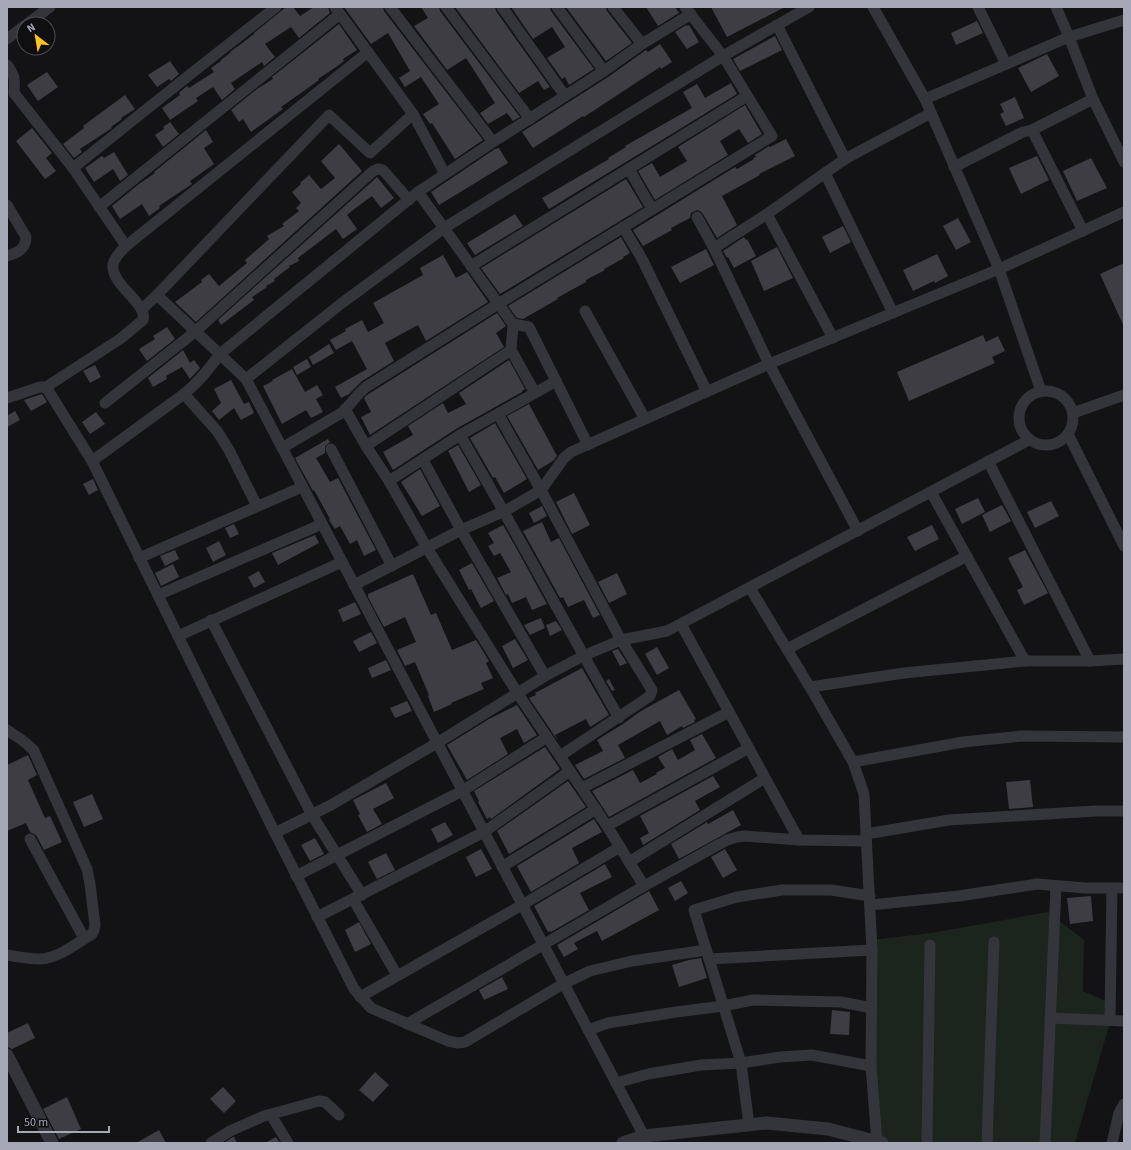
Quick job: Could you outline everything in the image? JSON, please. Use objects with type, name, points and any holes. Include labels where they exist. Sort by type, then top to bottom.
[{"type":"street","points":[[38,16],[50,7]]},
{"type":"street","points":[[73,168],[202,64],[276,7]]},
{"type":"street","points":[[390,7],[493,142]]},
{"type":"street","points":[[446,7],[530,119]]},
{"type":"street","points":[[502,7],[565,96]]},
{"type":"street","points":[[557,7],[604,71]]},
{"type":"street","points":[[613,7],[642,44]]},
{"type":"street","points":[[246,379],[342,304],[444,228],[723,56],[809,7]]},
{"type":"street","points":[[874,7],[925,99],[999,269],[1041,391]]},
{"type":"street","points":[[978,7],[1006,64]]},
{"type":"street","points":[[1056,7],[1093,99],[1124,162]]},
{"type":"street","points":[[99,207],[338,10],[413,114],[445,174]]},
{"type":"street","points":[[92,461],[195,386],[220,354],[418,192],[604,71],[688,11],[723,56],[772,136],[366,387],[359,392],[350,405],[345,409],[282,448]]},
{"type":"street","points":[[925,99],[1069,37],[1124,20]]},
{"type":"street","points":[[777,25],[845,159]]},
{"type":"street","points":[[7,39],[16,32]]},
{"type":"street","points":[[7,398],[40,387],[46,387],[120,339],[143,320],[144,316],[142,309],[124,289],[114,272],[113,265],[126,246],[368,52]]},
{"type":"street","points":[[7,65],[13,73],[15,80],[10,96],[73,168],[126,246]]},
{"type":"street","points":[[471,266],[747,96]]},
{"type":"street","points":[[954,167],[1093,99]]},
{"type":"street","points":[[714,248],[767,214],[845,159],[931,113]]},
{"type":"street","points":[[370,153],[413,114]]},
{"type":"street","points":[[142,309],[329,115],[370,153],[382,170],[409,200]]},
{"type":"street","points":[[1032,130],[1082,231]]},
{"type":"street","points":[[105,403],[196,331],[373,171],[378,169],[382,170]]},
{"type":"street","points":[[629,169],[652,209]]},
{"type":"street","points":[[825,173],[893,312]]},
{"type":"street","points":[[418,192],[513,324],[511,350],[534,393]]},
{"type":"street","points":[[7,204],[26,237],[26,242],[23,248],[16,253],[7,256]]},
{"type":"street","points":[[354,585],[461,530],[504,511],[541,490],[566,456],[588,445],[769,364],[999,269],[1124,212]]},
{"type":"street","points":[[767,214],[833,338]]},
{"type":"street","points":[[697,217],[714,248],[769,364],[858,531]]},
{"type":"street","points":[[623,227],[641,257],[707,392]]},
{"type":"street","points":[[157,295],[246,379],[644,1136]]},
{"type":"street","points":[[585,311],[645,419]]},
{"type":"street","points":[[513,324],[529,327],[588,445]]},
{"type":"street","points":[[366,446],[511,350]]},
{"type":"street","points":[[389,481],[460,435],[556,381]]},
{"type":"street","points":[[46,387],[92,461],[296,876],[354,990],[371,1008],[448,1041],[458,1043],[465,1042],[563,984],[590,971],[632,961],[708,954],[872,950]]},
{"type":"street","points":[[1041,391],[1051,391],[1061,395],[1069,403],[1073,413],[1073,424],[1068,434],[1061,441],[1051,445],[1040,445],[1029,440],[1022,434],[1018,424],[1018,413],[1023,403],[1030,395],[1041,391]]},
{"type":"street","points":[[184,394],[217,431],[229,450],[257,506]]},
{"type":"street","points":[[1073,413],[1124,395]]},
{"type":"street","points":[[345,409],[366,446],[389,481],[427,548],[518,694],[596,809],[644,886]]},
{"type":"street","points":[[498,414],[541,490],[621,640],[652,688],[653,692],[650,696],[619,718],[560,756]]},
{"type":"street","points":[[1068,434],[1124,546]]},
{"type":"street","points":[[460,435],[619,718]]},
{"type":"street","points":[[275,833],[331,805],[437,743],[545,676],[583,656],[621,640],[667,631],[1029,440]]},
{"type":"street","points":[[330,450],[392,566]]},
{"type":"street","points":[[423,460],[461,530],[545,676]]},
{"type":"street","points":[[988,461],[1090,661]]},
{"type":"street","points":[[139,558],[302,487]]},
{"type":"street","points":[[931,492],[1025,661]]},
{"type":"street","points":[[158,595],[322,524]]},
{"type":"street","points":[[787,648],[967,556]]},
{"type":"street","points":[[178,636],[342,562]]},
{"type":"street","points":[[623,1143],[644,1136],[669,1138],[767,1123],[828,1129],[879,1142],[871,1066],[872,950],[864,794],[853,762],[787,648],[750,588]]},
{"type":"street","points":[[211,620],[312,815],[337,855],[397,975]]},
{"type":"street","points":[[681,624],[799,840]]},
{"type":"street","points":[[810,687],[904,673],[1025,661],[1090,661],[1124,659]]},
{"type":"street","points":[[582,788],[729,712]]},
{"type":"street","points":[[7,730],[28,744],[34,751],[87,869],[95,925],[92,934],[51,957],[33,959],[7,955]]},
{"type":"street","points":[[853,762],[963,742],[1022,736],[1124,737]]},
{"type":"street","points":[[296,876],[462,791],[547,737]]},
{"type":"street","points":[[607,826],[749,748]]},
{"type":"street","points":[[317,917],[484,832],[570,771]]},
{"type":"street","points":[[629,862],[764,778]]},
{"type":"street","points":[[502,867],[596,809]]},
{"type":"street","points":[[408,1024],[644,886],[727,840],[737,836],[799,840],[866,838],[949,820],[1095,811],[1124,811]]},
{"type":"street","points":[[30,839],[84,938]]},
{"type":"street","points":[[360,997],[522,905],[620,847]]},
{"type":"street","points":[[748,1125],[740,1063],[694,910],[737,897],[782,890],[831,890],[870,900],[959,896],[1038,884],[1085,888],[1124,888]]},
{"type":"street","points":[[1045,1143],[1056,886]]},
{"type":"street","points":[[1110,1020],[1112,888]]},
{"type":"street","points":[[987,1143],[994,942]]},
{"type":"street","points":[[927,1143],[930,946]]},
{"type":"street","points":[[588,1030],[608,1023],[754,1000],[841,1002],[872,1008]]},
{"type":"street","points":[[1050,1018],[1124,1021]]},
{"type":"street","points":[[7,1055],[52,1143]]},
{"type":"street","points":[[616,1083],[648,1074],[693,1066],[740,1063],[780,1057],[812,1055],[871,1066]]},
{"type":"street","points":[[211,1143],[230,1131],[264,1116],[319,1101],[325,1102],[339,1115]]},
{"type":"street","points":[[1112,1143],[1119,1113],[1124,1104]]},
{"type":"street","points":[[272,1115],[288,1143]]},
{"type":"shaded area","points":[[1048,912],[1084,940],[1083,991],[1115,1005],[1075,1143],[886,1143],[877,1140],[871,940],[931,933]]},
{"type":"building","points":[[286,7],[293,7],[300,16],[314,7],[328,7],[330,13],[299,38],[291,27],[265,44],[275,57],[264,66],[262,62],[231,83],[235,89],[222,100],[213,87],[196,98],[198,101],[170,120],[162,108],[180,95],[179,93],[187,86],[189,88],[214,72],[211,68]]},
{"type":"building","points":[[344,7],[383,7],[384,11],[483,140],[455,159],[432,123],[430,124],[423,114],[439,104],[421,77],[405,87],[399,78],[410,71],[388,33],[371,44]]},
{"type":"building","points":[[421,7],[439,7],[440,11],[520,117],[513,121],[507,113],[488,124],[480,113],[495,103],[466,58],[447,70],[414,26],[428,18]]},
{"type":"building","points":[[455,7],[495,7],[496,11],[550,87],[544,90],[538,81],[519,93]]},
{"type":"building","points":[[511,7],[550,7],[551,11],[594,69],[569,85],[565,77],[562,79],[547,58],[565,47],[552,27],[533,39]]},
{"type":"building","points":[[566,7],[606,7],[607,11],[632,43],[606,61]]},
{"type":"building","points":[[646,7],[675,7],[679,13],[658,26]]},
{"type":"building","points":[[711,7],[785,7],[727,37]]},
{"type":"building","points":[[977,21],[983,33],[956,45],[951,33]]},
{"type":"building","points":[[339,24],[357,50],[343,59],[344,61],[281,107],[283,109],[251,132],[243,119],[239,122],[231,110],[257,89],[273,79],[272,77]]},
{"type":"building","points":[[686,25],[689,25],[699,42],[687,49],[675,32]]},
{"type":"building","points":[[775,36],[782,50],[740,71],[733,59]]},
{"type":"building","points":[[660,44],[672,62],[661,69],[660,67],[584,117],[583,116],[533,148],[522,132],[608,77],[646,50],[648,52]]},
{"type":"building","points":[[1047,54],[1059,76],[1031,92],[1018,68]]},
{"type":"building","points":[[170,61],[179,74],[171,81],[169,79],[157,87],[148,75]]},
{"type":"building","points":[[47,72],[58,87],[38,101],[27,85]]},
{"type":"building","points":[[731,83],[737,94],[549,209],[542,198],[609,159],[608,158],[626,147],[625,146],[692,108],[683,92],[697,84],[705,98]]},
{"type":"building","points":[[125,95],[135,109],[121,118],[122,119],[111,127],[112,128],[80,149],[82,152],[74,158],[63,144],[84,128],[83,126]]},
{"type":"building","points":[[1015,97],[1024,118],[1006,126],[1000,114],[1004,112],[1000,104]]},
{"type":"building","points":[[745,105],[762,134],[748,143],[739,129],[720,141],[728,155],[655,200],[638,171],[652,163],[660,177],[687,161],[678,147]]},
{"type":"building","points":[[170,122],[179,134],[163,147],[155,135],[164,129],[163,127]]},
{"type":"building","points":[[32,128],[52,153],[46,158],[56,171],[45,179],[16,141]]},
{"type":"building","points":[[206,130],[213,142],[204,148],[214,164],[190,181],[192,184],[159,206],[160,208],[149,216],[142,204],[120,219],[112,206],[155,173],[154,172]]},
{"type":"building","points":[[786,139],[795,156],[759,174],[760,175],[722,196],[737,225],[717,238],[703,214],[697,210],[691,213],[690,218],[671,228],[672,230],[643,246],[633,230],[735,167],[737,169],[754,159],[753,158],[756,157],[755,155],[769,146],[770,147]]},
{"type":"building","points":[[339,144],[362,171],[196,322],[175,302],[202,282],[201,280],[209,274],[219,286],[247,263],[245,260],[269,239],[267,236],[284,226],[282,224],[299,211],[296,208],[301,203],[292,192],[301,184],[300,183],[309,175],[321,189],[335,178],[321,161]]},
{"type":"building","points":[[499,148],[508,163],[439,205],[431,192],[495,149]]},
{"type":"building","points":[[114,152],[128,175],[120,181],[113,169],[94,182],[85,168],[102,156],[104,158]]},
{"type":"building","points":[[1037,156],[1049,180],[1021,194],[1009,168]]},
{"type":"building","points":[[1091,158],[1107,188],[1077,201],[1063,171]]},
{"type":"building","points":[[377,177],[394,198],[381,208],[372,196],[347,215],[357,229],[343,239],[336,229],[298,258],[299,261],[289,266],[290,267],[274,279],[275,281],[252,297],[254,300],[221,325],[218,320]]},
{"type":"building","points":[[626,179],[643,207],[500,294],[481,268]]},
{"type":"building","points":[[515,214],[523,226],[475,255],[467,243]]},
{"type":"building","points":[[958,218],[971,242],[956,250],[943,226]]},
{"type":"building","points":[[843,226],[851,242],[830,253],[822,237]]},
{"type":"building","points":[[621,237],[630,253],[604,269],[605,270],[586,280],[586,282],[523,319],[517,318],[508,306]]},
{"type":"building","points":[[744,237],[746,240],[747,239],[756,256],[734,268],[723,251]]},
{"type":"building","points":[[777,247],[793,278],[764,291],[751,261]]},
{"type":"building","points":[[706,249],[714,265],[680,283],[671,267]]},
{"type":"building","points":[[937,254],[948,276],[935,283],[934,281],[913,291],[903,270]]},
{"type":"building","points":[[443,255],[456,278],[467,272],[488,302],[426,341],[418,325],[385,343],[394,361],[362,381],[349,394],[341,398],[335,387],[367,369],[352,341],[336,350],[330,340],[346,331],[345,329],[362,320],[368,332],[384,323],[373,303],[423,275],[420,268]]},
{"type":"building","points":[[1124,263],[1124,327],[1100,274]]},
{"type":"building","points":[[497,313],[506,326],[496,333],[504,347],[370,435],[361,417],[371,412],[364,398],[367,395]]},
{"type":"building","points":[[167,327],[175,339],[147,361],[139,349],[155,339],[153,336]]},
{"type":"building","points":[[983,335],[986,342],[998,336],[1005,351],[992,357],[995,363],[909,401],[897,372]]},
{"type":"building","points":[[329,344],[334,353],[313,365],[309,357]]},
{"type":"building","points":[[183,350],[190,363],[194,360],[200,368],[190,379],[182,367],[166,376],[167,379],[153,387],[148,378]]},
{"type":"building","points":[[307,359],[311,367],[297,375],[293,367]]},
{"type":"building","points":[[509,360],[525,389],[522,392],[456,429],[393,470],[383,452],[413,435],[408,426],[443,403],[448,413],[466,404],[459,393]]},
{"type":"building","points":[[95,365],[101,377],[90,383],[83,371]]},
{"type":"building","points":[[292,369],[305,392],[317,385],[323,395],[316,399],[323,412],[311,418],[306,410],[282,424],[263,386]]},
{"type":"building","points":[[231,380],[244,404],[249,402],[254,413],[241,420],[234,408],[219,420],[212,411],[221,403],[214,389]]},
{"type":"building","points":[[42,394],[47,402],[31,411],[24,400]]},
{"type":"building","points":[[529,404],[557,456],[553,461],[538,470],[507,416]]},
{"type":"building","points":[[15,411],[20,420],[7,427],[7,416]]},
{"type":"building","points":[[96,412],[105,424],[90,434],[82,422]]},
{"type":"building","points":[[495,423],[527,479],[504,493],[495,477],[493,478],[470,438]]},
{"type":"building","points":[[328,439],[330,442],[325,446],[325,453],[316,458],[330,482],[338,478],[376,550],[364,556],[357,540],[350,544],[340,526],[335,529],[295,458]]},
{"type":"building","points":[[458,445],[481,485],[469,492],[448,451]]},
{"type":"building","points":[[420,469],[440,506],[422,516],[401,482]]},
{"type":"building","points":[[93,479],[98,490],[89,495],[83,484]]},
{"type":"building","points":[[574,493],[590,525],[572,534],[556,502]]},
{"type":"building","points":[[978,498],[985,512],[962,524],[955,509]]},
{"type":"building","points":[[1051,501],[1059,516],[1035,528],[1027,512]]},
{"type":"building","points":[[1002,505],[1011,521],[990,532],[982,515]]},
{"type":"building","points":[[542,506],[547,516],[534,523],[529,513]]},
{"type":"building","points":[[542,522],[551,542],[559,538],[600,615],[593,618],[584,600],[568,607],[563,597],[560,598],[523,531]]},
{"type":"building","points":[[234,524],[239,534],[230,538],[225,528]]},
{"type":"building","points":[[503,525],[547,604],[532,610],[526,597],[512,603],[508,594],[506,595],[497,578],[511,572],[500,553],[494,556],[488,546],[494,543],[488,533]]},
{"type":"building","points":[[932,525],[939,539],[915,551],[907,537]]},
{"type":"building","points":[[315,535],[319,543],[278,565],[272,553]]},
{"type":"building","points":[[219,541],[226,555],[213,562],[206,548]]},
{"type":"building","points":[[175,550],[179,559],[165,566],[160,556]]},
{"type":"building","points":[[1025,550],[1048,593],[1024,605],[1017,590],[1023,587],[1008,558]]},
{"type":"building","points":[[472,563],[494,601],[481,608],[471,589],[469,590],[459,570]]},
{"type":"building","points":[[173,564],[179,577],[161,586],[155,573]]},
{"type":"building","points":[[259,571],[265,582],[254,588],[248,577]]},
{"type":"building","points":[[617,573],[627,594],[609,603],[598,582]]},
{"type":"building","points":[[413,574],[431,615],[436,613],[452,650],[476,640],[489,661],[486,663],[493,678],[481,683],[484,689],[434,712],[428,696],[429,695],[415,662],[405,666],[397,650],[416,642],[405,617],[384,627],[368,597],[368,594]]},
{"type":"building","points":[[355,602],[361,614],[343,622],[338,610]]},
{"type":"building","points":[[541,618],[545,628],[530,635],[524,625]]},
{"type":"building","points":[[556,621],[562,630],[550,636],[546,625]]},
{"type":"building","points":[[371,632],[377,643],[359,652],[353,641]]},
{"type":"building","points":[[515,639],[528,660],[513,668],[502,646]]},
{"type":"building","points":[[657,647],[669,668],[657,675],[645,654]]},
{"type":"building","points":[[618,649],[627,663],[620,666],[612,651]]},
{"type":"building","points":[[386,660],[391,670],[372,678],[368,668]]},
{"type":"building","points":[[582,668],[609,715],[590,727],[586,719],[555,735],[558,741],[529,698],[536,695],[535,693]]},
{"type":"building","points":[[609,679],[615,690],[612,691],[606,681]]},
{"type":"building","points":[[679,690],[696,719],[694,720],[695,722],[683,728],[682,726],[667,735],[660,721],[618,745],[625,758],[584,779],[575,765],[603,751],[597,740],[641,711]]},
{"type":"building","points":[[407,701],[412,711],[395,718],[390,708]]},
{"type":"building","points":[[517,705],[537,735],[524,743],[517,729],[500,738],[508,754],[467,780],[447,745],[489,719]]},
{"type":"building","points":[[702,734],[716,758],[609,817],[592,791],[633,770],[640,783],[665,768],[658,757],[672,749],[678,760],[695,750],[690,740]]},
{"type":"building","points":[[545,747],[560,769],[491,819],[490,817],[487,819],[474,791]]},
{"type":"building","points":[[28,755],[37,775],[28,780],[45,818],[50,816],[62,842],[44,850],[36,835],[30,832],[26,823],[7,831],[7,765]]},
{"type":"building","points":[[713,776],[720,787],[695,801],[700,810],[643,845],[640,838],[649,833],[640,816]]},
{"type":"building","points":[[1030,780],[1033,807],[1009,809],[1006,782]]},
{"type":"building","points":[[568,781],[586,807],[509,854],[497,831]]},
{"type":"building","points":[[386,783],[394,798],[373,809],[382,824],[367,832],[358,815],[360,814],[353,800]]},
{"type":"building","points":[[92,794],[103,819],[84,827],[73,802]]},
{"type":"building","points":[[733,810],[741,825],[679,859],[671,844],[707,822],[708,824]]},
{"type":"building","points":[[594,819],[602,832],[572,848],[579,863],[531,892],[517,866]]},
{"type":"building","points":[[445,822],[453,835],[438,843],[431,829]]},
{"type":"building","points":[[315,838],[324,854],[310,861],[301,845]]},
{"type":"building","points":[[481,849],[492,869],[476,877],[466,857]]},
{"type":"building","points":[[725,849],[737,870],[723,878],[711,857]]},
{"type":"building","points":[[386,853],[395,870],[377,879],[368,862]]},
{"type":"building","points":[[605,864],[612,877],[580,893],[589,910],[551,932],[548,932],[534,906]]},
{"type":"building","points":[[681,881],[688,893],[675,901],[668,888]]},
{"type":"building","points":[[649,891],[659,910],[602,941],[597,931],[574,943],[578,949],[564,957],[557,945]]},
{"type":"building","points":[[1091,896],[1093,921],[1070,924],[1067,898]]},
{"type":"building","points":[[359,922],[371,944],[355,952],[345,930]]},
{"type":"building","points":[[701,958],[707,978],[679,987],[672,965]]},
{"type":"building","points":[[502,977],[508,989],[484,1000],[479,990]]},
{"type":"building","points":[[832,1010],[850,1012],[849,1035],[830,1034]]},
{"type":"building","points":[[28,1023],[35,1038],[12,1049],[8,1047],[7,1033]]},
{"type":"building","points":[[375,1072],[389,1085],[373,1102],[359,1090]]},
{"type":"building","points":[[223,1087],[236,1101],[224,1113],[210,1099]]},
{"type":"building","points":[[67,1097],[81,1129],[59,1139],[43,1109]]},
{"type":"building","points":[[159,1130],[166,1143],[136,1143]]},
{"type":"building","points":[[233,1137],[237,1143],[224,1143]]},
{"type":"building","points":[[276,1137],[280,1143],[265,1143]]}]
